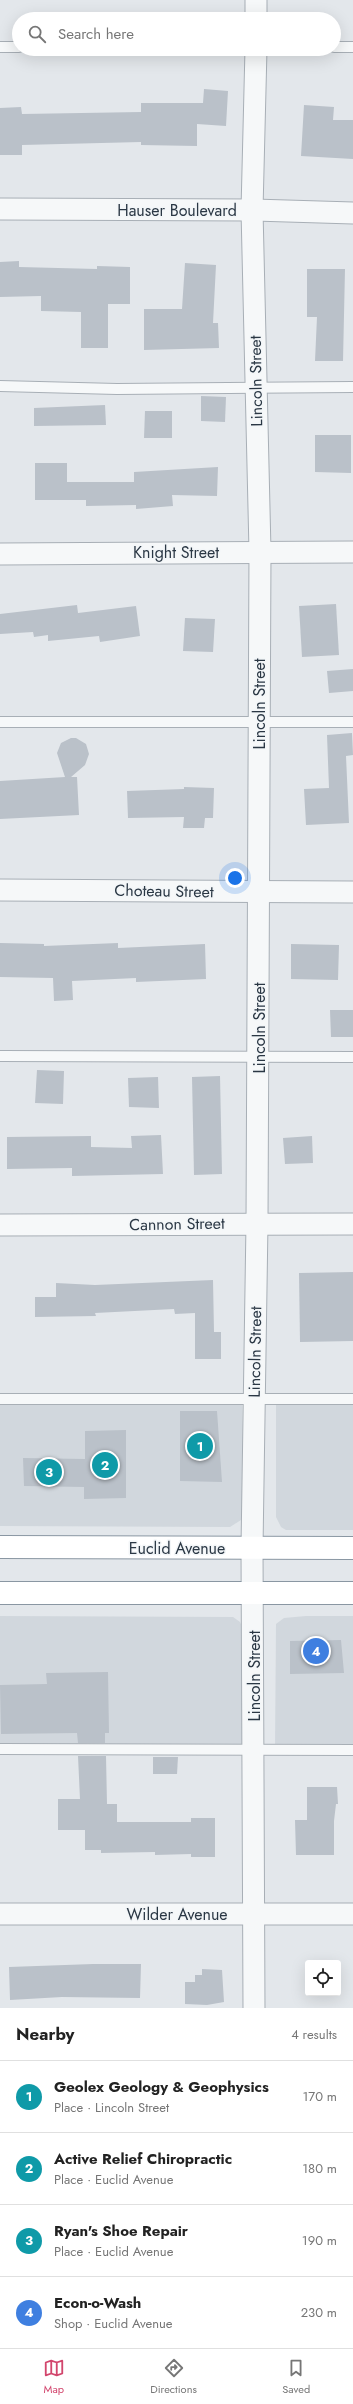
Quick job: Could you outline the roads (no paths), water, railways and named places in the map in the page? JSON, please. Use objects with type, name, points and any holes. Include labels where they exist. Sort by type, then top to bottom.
[{"type":"highway","name":"Euclid Avenue","points":[[0,1547],[353,1548]]},
{"type":"highway","points":[[0,1593],[353,1593]]},
{"type":"street","points":[[256,0],[256,12]]},
{"type":"street","name":"Lincoln Street","points":[[254,2008],[254,1593],[252,1548],[260,892],[260,552],[252,210],[256,56]]},
{"type":"street","name":"Hauser Boulevard","points":[[0,209],[353,212]]},
{"type":"street","name":"Knight Street","points":[[0,554],[353,552]]},
{"type":"street","name":"Choteau Street","points":[[0,890],[353,892]]},
{"type":"street","name":"Cannon Street","points":[[0,1225],[257,1223],[353,1224]]},
{"type":"street","name":"Wilder Avenue","points":[[0,1914],[353,1914]]},
{"type":"lane","points":[[0,47],[12,47]]},
{"type":"lane","points":[[341,47],[353,47]]},
{"type":"lane","points":[[0,386],[117,389],[353,387]]},
{"type":"lane","points":[[0,722],[353,722]]},
{"type":"lane","points":[[0,1056],[353,1057]]},
{"type":"lane","points":[[0,1399],[353,1399]]},
{"type":"lane","points":[[0,1748],[353,1750]]},
{"type":"place","name":"Geolex Geology & Geophysics","points":[[200,1446]]},
{"type":"place","name":"Active Relief Chiropractic","points":[[105,1465]]},
{"type":"place","name":"Ryan's Shoe Repair","points":[[49,1472]]},
{"type":"place","name":"Econ-o-Wash","points":[[316,1651]]}]
